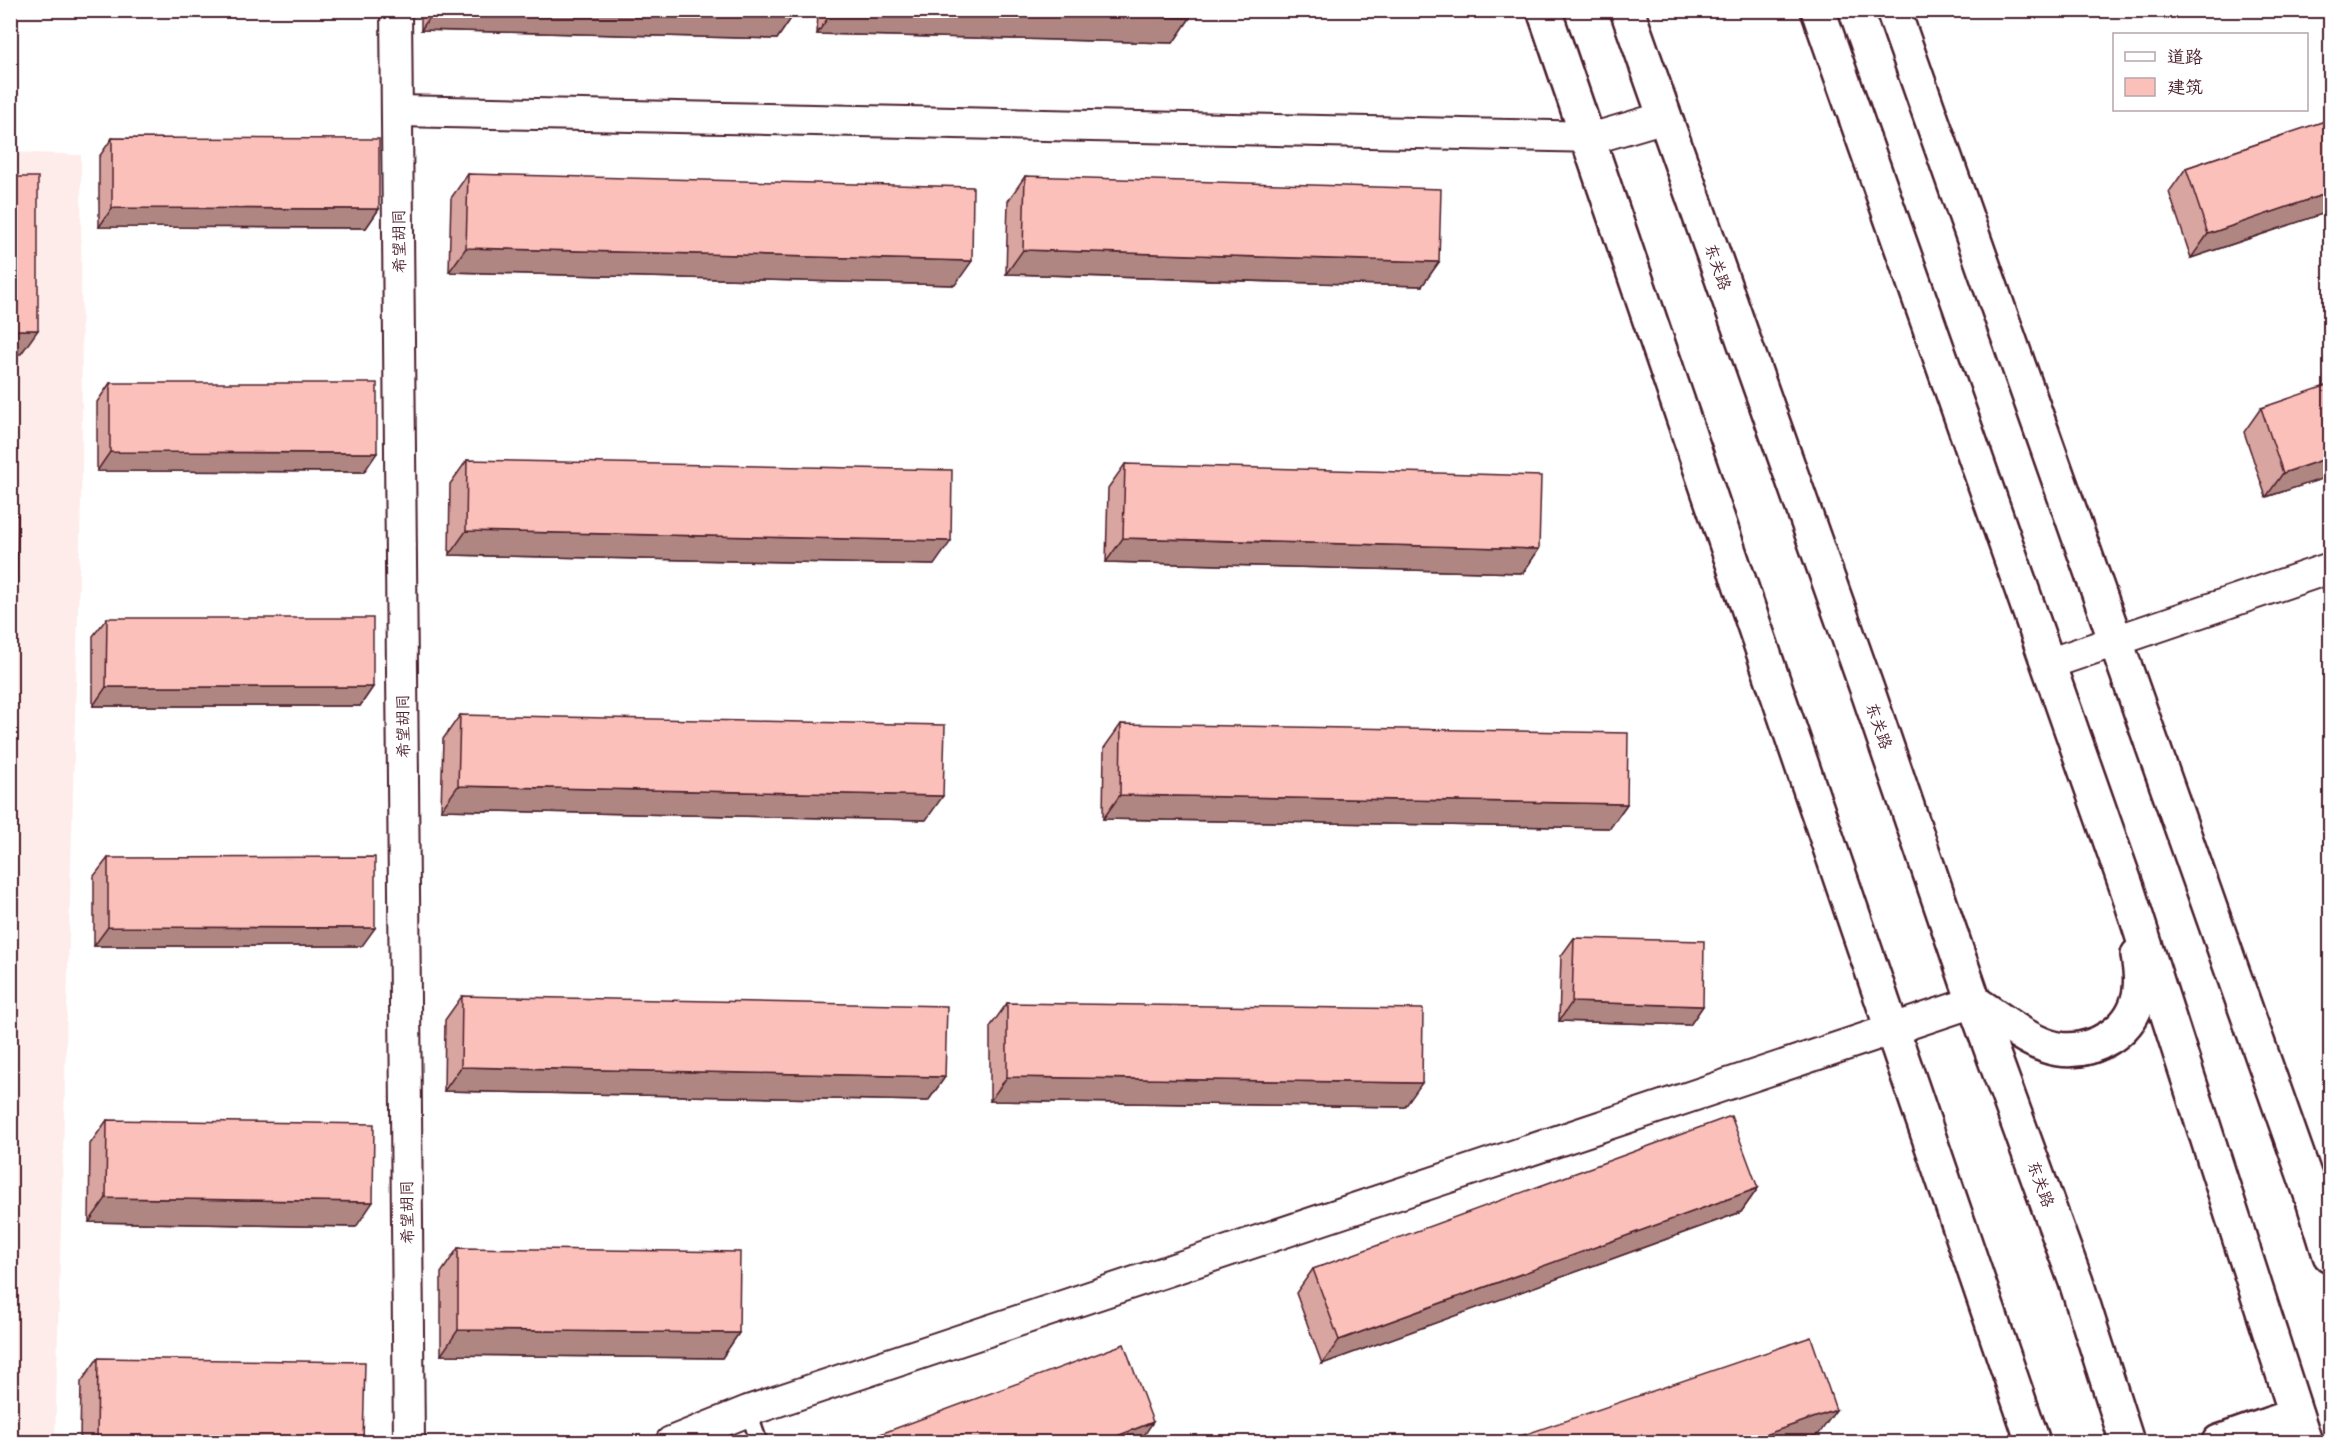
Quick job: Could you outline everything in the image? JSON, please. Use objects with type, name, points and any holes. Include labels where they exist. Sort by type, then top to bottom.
[{"type":"main road","points":[[1544,10],[2032,1443]]},
{"type":"main road","name":"东关路","points":[[1627,10],[1974,1002],[2076,1282],[2127,1443]]},
{"type":"main road","points":[[1818,10],[2128,891],[2301,1429],[2219,1443]]},
{"type":"main road","points":[[1893,10],[2331,1255]]},
{"type":"main road","points":[[1974,1002],[2037,1041],[2057,1049],[2079,1049],[2101,1043],[2117,1032],[2131,1016],[2139,998],[2141,977],[2128,891]]},
{"type":"street","name":"希望胡同","points":[[396,10],[410,1443]]},
{"type":"street","points":[[398,111],[1587,137],[1597,137],[1665,117]]},
{"type":"street","points":[[2048,664],[2331,568]]},
{"type":"street","points":[[671,1443],[748,1411],[1974,1002]]},
{"type":"lane","points":[[748,1411],[759,1443]]},
{"type":"shaded area","points":[[11,152],[81,155],[82,468],[55,1442],[11,1442]]},
{"type":"building","points":[[637,10],[794,10],[794,14]]},
{"type":"building","points":[[874,10],[1191,10],[1190,18]]},
{"type":"building","points":[[2331,119],[2331,192],[2208,234],[2186,168]]},
{"type":"building","points":[[112,138],[379,139],[379,209],[112,208]]},
{"type":"building","points":[[468,174],[973,187],[972,261],[466,248]]},
{"type":"building","points":[[1025,176],[1441,189],[1439,262],[1023,250]]},
{"type":"building","points":[[10,177],[38,177],[38,330],[10,330]]},
{"type":"building","points":[[110,383],[377,383],[377,453],[110,452]]},
{"type":"building","points":[[2331,384],[2331,457],[2283,473],[2261,408]]},
{"type":"building","points":[[467,460],[952,470],[951,541],[466,531]]},
{"type":"building","points":[[1125,464],[1541,476],[1539,549],[1123,538]]},
{"type":"building","points":[[10,515],[18,515],[17,583],[10,583]]},
{"type":"building","points":[[107,618],[373,618],[373,687],[106,687]]},
{"type":"building","points":[[460,715],[945,725],[943,796],[458,786]]},
{"type":"building","points":[[1121,724],[1628,733],[1627,804],[1120,795]]},
{"type":"building","points":[[375,857],[375,928],[108,927],[108,858]]},
{"type":"building","points":[[1574,938],[1704,941],[1703,1006],[1572,1002]]},
{"type":"building","points":[[462,996],[947,1006],[945,1077],[461,1067]]},
{"type":"building","points":[[1007,1003],[1423,1009],[1422,1083],[1007,1077]]},
{"type":"building","points":[[1731,1116],[1758,1188],[1339,1340],[1313,1269]]},
{"type":"building","points":[[107,1120],[374,1124],[373,1202],[106,1198]]},
{"type":"building","points":[[458,1248],[740,1252],[739,1333],[458,1330]]},
{"type":"building","points":[[1811,1337],[1836,1410],[1741,1443],[1510,1443],[1509,1440]]},
{"type":"building","points":[[1124,1344],[1153,1422],[1099,1443],[856,1443]]},
{"type":"building","points":[[98,1358],[365,1362],[363,1443],[97,1442]]}]
